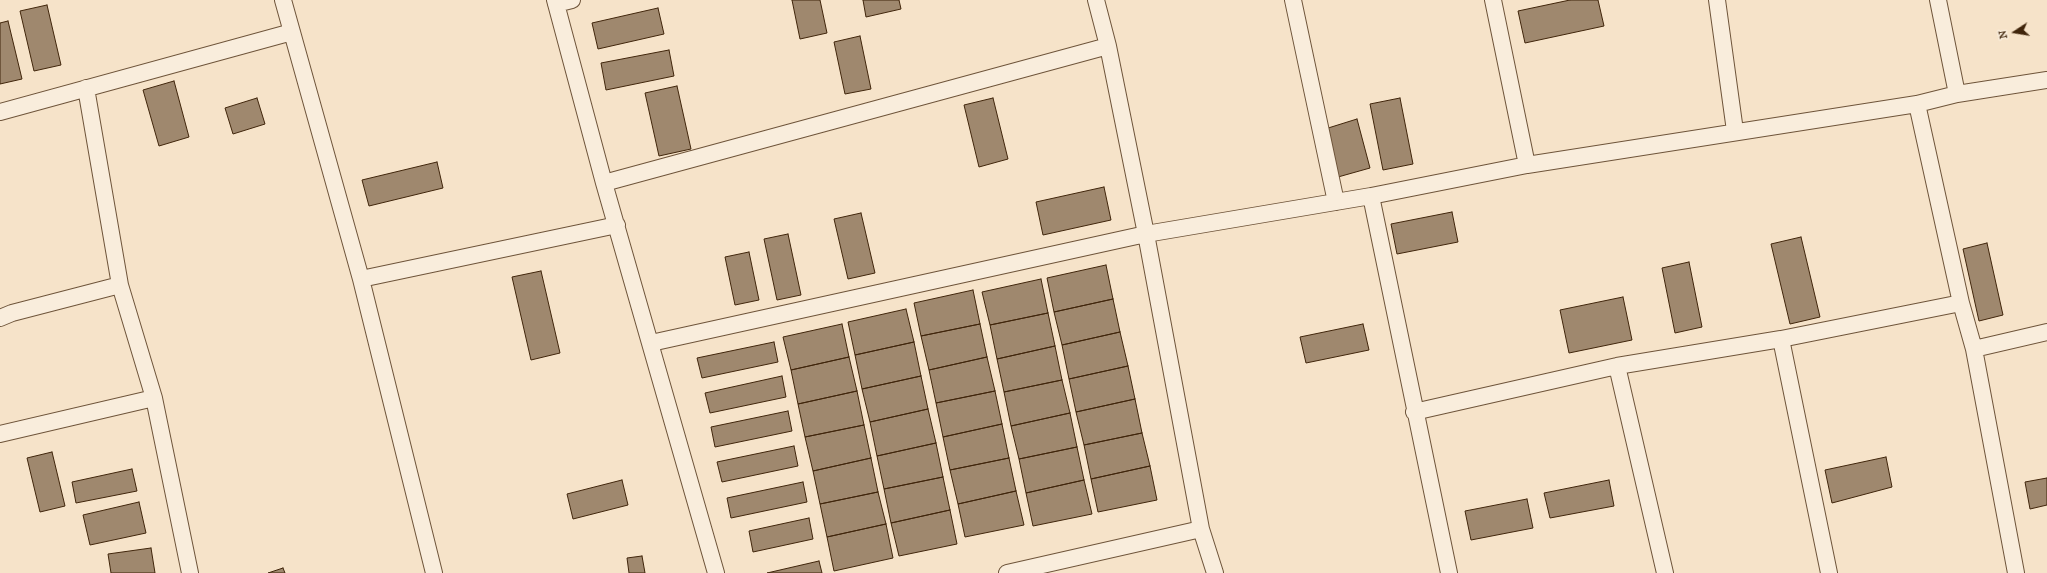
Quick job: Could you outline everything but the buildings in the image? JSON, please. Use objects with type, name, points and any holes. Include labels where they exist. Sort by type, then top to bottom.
[{"type":"street","points":[[283,0],[361,279],[434,573]]},
{"type":"street","points":[[572,0],[556,2],[604,183],[716,573]]},
{"type":"street","points":[[1096,0],[1108,46],[1146,234],[1201,529],[1215,573]]},
{"type":"street","points":[[1293,0],[1336,202]]},
{"type":"street","points":[[1493,0],[1527,166]]},
{"type":"street","points":[[1717,0],[1735,131]]},
{"type":"street","points":[[1938,0],[1957,94]]},
{"type":"street","points":[[0,112],[292,32]]},
{"type":"street","points":[[604,183],[1108,46]]},
{"type":"street","points":[[651,343],[1146,234],[1370,196],[1527,166],[1735,131],[1918,104],[1957,94],[2047,80]]},
{"type":"street","points":[[86,88],[120,285],[154,398],[190,573]]},
{"type":"street","points":[[1918,104],[1961,303],[1974,349],[2016,573]]},
{"type":"street","points":[[1370,196],[1414,412],[1449,573]]},
{"type":"street","points":[[361,279],[617,225]]},
{"type":"street","points":[[0,318],[12,313],[120,285]]},
{"type":"street","points":[[1414,412],[1617,366],[1781,339],[1961,303]]},
{"type":"street","points":[[1974,349],[2047,332]]},
{"type":"street","points":[[1781,339],[1829,573]]},
{"type":"street","points":[[1617,366],[1664,573]]},
{"type":"street","points":[[0,434],[154,398]]},
{"type":"street","points":[[1007,573],[1201,529]]}]
